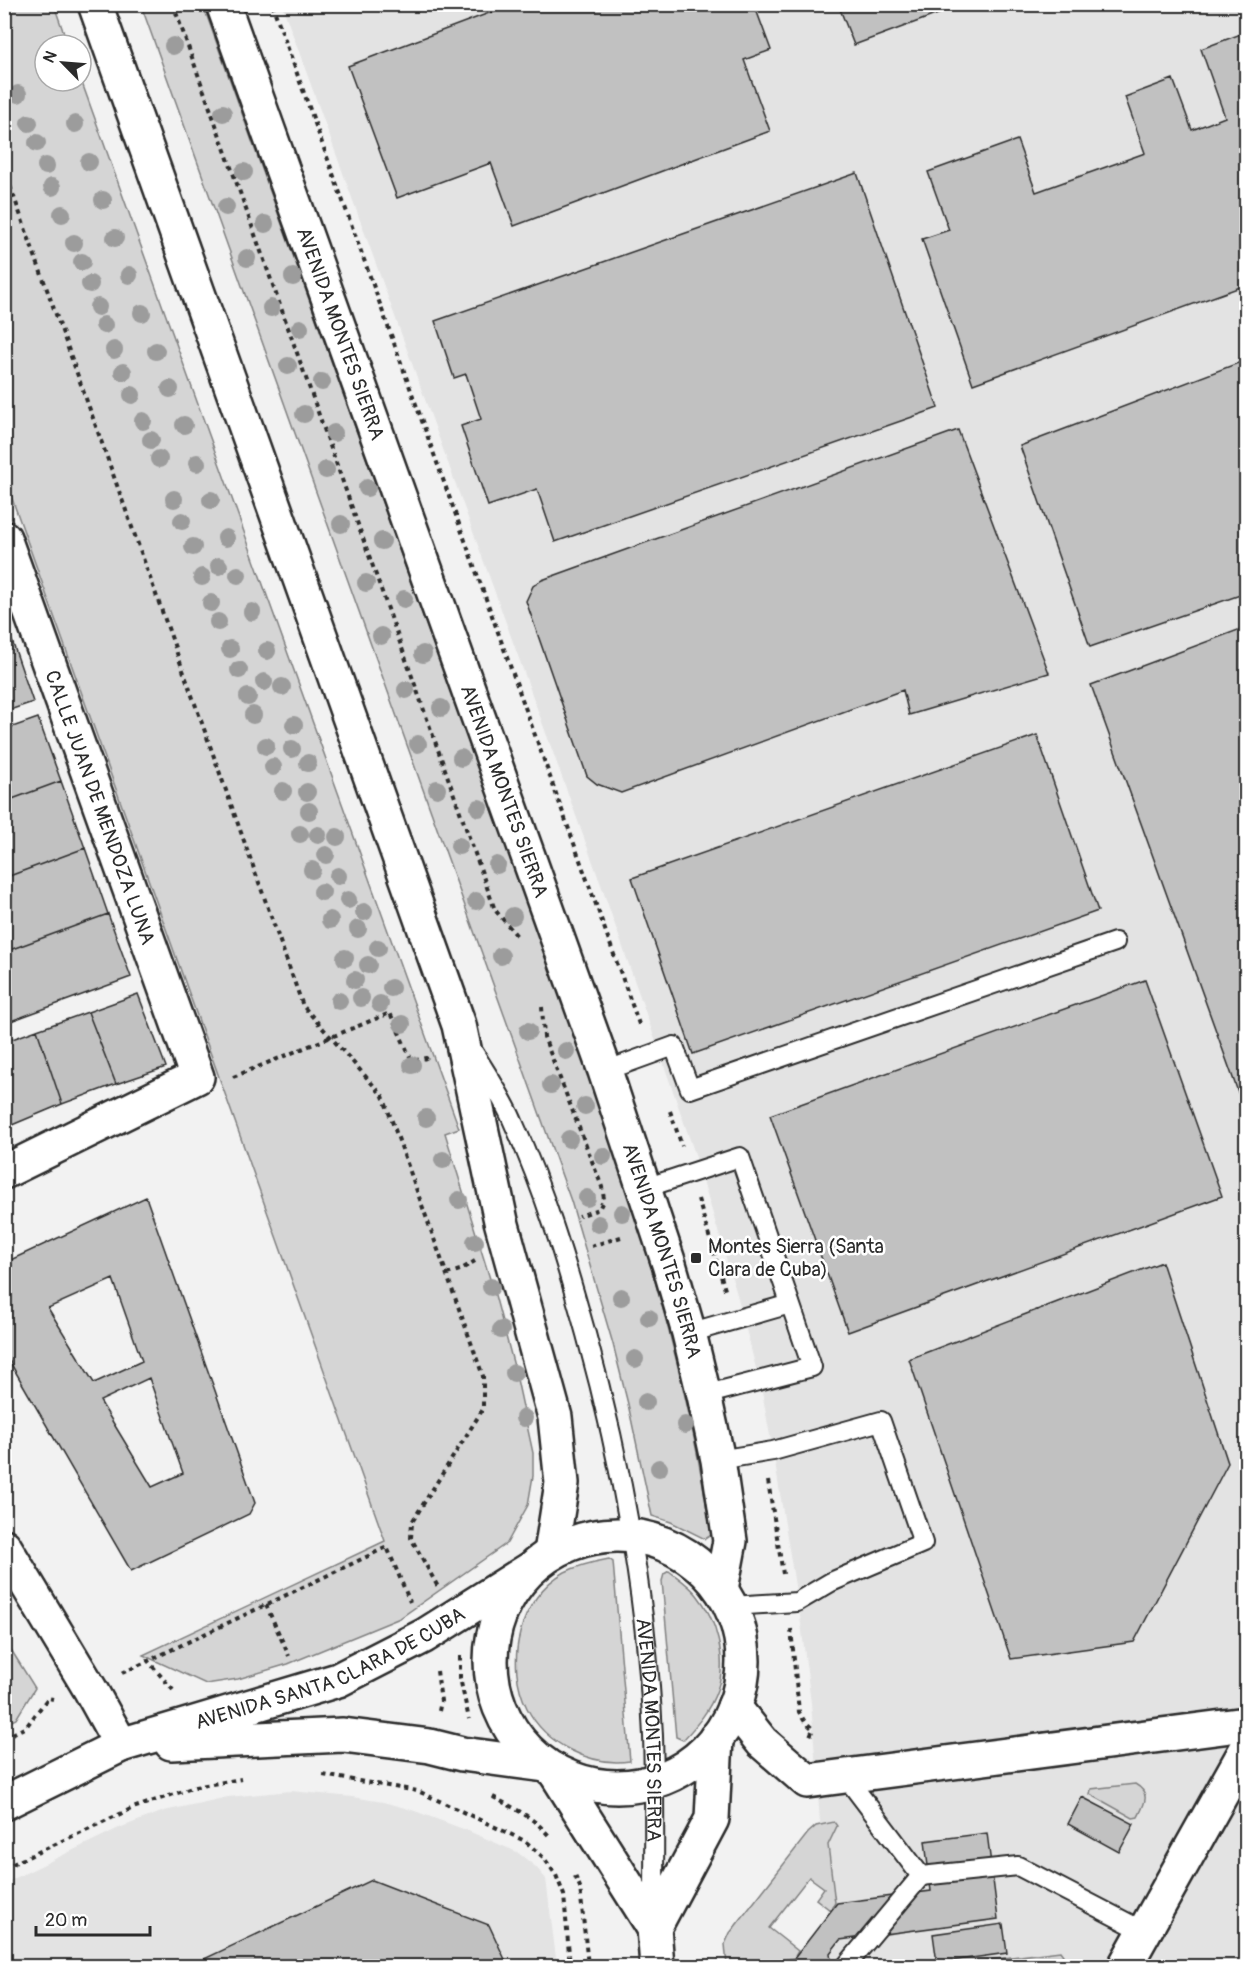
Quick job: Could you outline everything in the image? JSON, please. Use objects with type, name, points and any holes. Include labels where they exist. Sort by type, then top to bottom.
[{"type":"main road","name":"AVENIDA MONTES SIERRA","points":[[95,4],[459,1025],[482,1139],[506,1239],[555,1417],[562,1483],[540,1562]]},
{"type":"main road","name":"AVENIDA MONTES SIERRA","points":[[223,4],[605,1071],[657,1225],[689,1333],[718,1460],[730,1541],[726,1597]]},
{"type":"main road","name":"CALLE JUAN DE MENDOZA LUNA","points":[[4,538],[14,596],[197,1077]]},
{"type":"main road","points":[[4,1172],[197,1077]]},
{"type":"main road","name":"AVENIDA SANTA CLARA DE CUBA","points":[[4,1803],[121,1745],[338,1680],[424,1636],[576,1541],[604,1535],[632,1535],[666,1544],[697,1563],[726,1597]]},
{"type":"main road","points":[[4,1546],[121,1745]]},
{"type":"main road","points":[[540,1562],[509,1595],[496,1624],[491,1656],[494,1688],[504,1717],[522,1743],[550,1767],[586,1783],[619,1787],[653,1782],[677,1772],[698,1757],[716,1738],[734,1707],[741,1683],[743,1656],[739,1630],[726,1597]]},
{"type":"main road","points":[[734,1707],[762,1742],[807,1781],[1246,1724]]},
{"type":"main road","name":"AVENIDA SANTA CLARA DE CUBA","points":[[121,1745],[343,1735],[430,1746],[462,1755],[550,1767]]},
{"type":"main road","points":[[654,1928],[712,1820],[716,1738]]},
{"type":"main road","points":[[1125,1966],[1246,1750]]},
{"type":"main road","name":"AVENIDA MONTES SIERRA","points":[[550,1767],[654,1928],[657,1966]]},
{"type":"lane","points":[[605,1071],[674,1046],[690,1089],[1115,942]]},
{"type":"lane","name":"AVENIDA MONTES SIERRA","points":[[459,1025],[513,1122],[553,1223],[608,1414],[640,1582],[653,1735],[654,1928]]},
{"type":"lane","points":[[645,1188],[740,1156],[812,1367],[704,1395]]},
{"type":"lane","points":[[689,1333],[790,1304]]},
{"type":"lane","points":[[718,1460],[773,1451],[881,1421],[923,1543],[831,1582],[797,1602],[726,1597]]},
{"type":"lane","points":[[846,1777],[921,1876]]},
{"type":"lane","points":[[846,1966],[921,1876],[1018,1866],[1145,1932]]},
{"type":"path","points":[[172,4],[495,910],[521,943]]},
{"type":"path","points":[[4,168],[303,1006],[383,1096],[483,1376],[483,1409],[412,1522]]},
{"type":"path","points":[[542,998],[544,1037],[602,1187],[604,1199],[599,1209],[553,1223]]},
{"type":"path","points":[[197,1077],[228,1079],[390,1013],[412,1061],[426,1058],[430,1069]]},
{"type":"path","points":[[564,1255],[702,1210]]},
{"type":"path","points":[[447,1274],[475,1262],[489,1246],[506,1239]]},
{"type":"path","points":[[184,1690],[172,1690],[147,1661],[387,1547],[411,1605]]},
{"type":"path","points":[[266,1605],[290,1657]]},
{"type":"path","points":[[437,1670],[441,1701],[437,1720]]},
{"type":"path","points":[[314,1773],[418,1791],[525,1841],[544,1858],[556,1875],[564,1895],[570,1966]]},
{"type":"path","points":[[4,1868],[133,1808],[195,1787],[242,1778]]},
{"type":"shaded area","points":[[5,4],[54,5],[64,33],[33,33],[33,93],[86,93],[459,1128],[445,1133],[495,1295],[515,1370],[533,1453],[533,1476],[528,1505],[507,1543],[400,1618],[288,1664],[238,1679],[206,1684],[143,1655],[385,1541],[5,479]]},
{"type":"shaded area","points":[[141,5],[203,5],[623,1175],[654,1276],[681,1379],[703,1482],[711,1535],[705,1539],[671,1522],[652,1516],[613,1344],[571,1201]]},
{"type":"shaded area","points":[[282,5],[1246,5],[1246,1966],[831,1966],[811,1703],[800,1616],[762,1392],[738,1298],[695,1154],[600,882]]},
{"type":"shaded area","points":[[609,1559],[613,1562],[630,1761],[615,1762],[585,1756],[571,1750],[545,1732],[527,1708],[520,1690],[517,1671],[520,1633],[536,1597],[549,1583],[565,1572]]},
{"type":"shaded area","points":[[669,1571],[691,1588],[704,1604],[715,1628],[721,1653],[720,1679],[711,1704],[683,1740],[676,1737],[662,1581],[664,1574]]},
{"type":"shaded area","points":[[5,1640],[35,1688],[16,1719],[5,1724]]},
{"type":"shaded area","points":[[1135,1784],[1145,1795],[1138,1817],[1133,1818],[1090,1794],[1091,1789]]},
{"type":"shaded area","points":[[291,1791],[383,1802],[466,1830],[517,1852],[536,1867],[546,1879],[557,1966],[5,1966],[5,1883],[119,1828],[164,1811],[228,1797]]},
{"type":"shaded area","points":[[834,1822],[837,1826],[828,1845],[835,1903],[830,1910],[816,1899],[824,1888],[809,1877],[769,1928],[798,1951],[794,1958],[758,1966],[727,1966],[725,1944],[730,1933],[808,1833],[816,1826]]},
{"type":"shaded area","points":[[1060,1951],[1063,1955],[1056,1966],[940,1966]]},
{"type":"building","points":[[513,4],[754,4],[771,50],[744,60],[770,131],[514,226],[491,163],[397,198],[348,66]]},
{"type":"building","points":[[838,4],[965,4],[854,45]]},
{"type":"building","points":[[1246,32],[1246,285],[973,384],[922,239],[949,230],[928,172],[1017,140],[1036,192],[1145,153],[1125,97],[1173,79],[1192,130],[1225,117],[1201,49]]},
{"type":"building","points":[[857,173],[938,408],[555,542],[537,489],[488,506],[461,426],[481,419],[466,374],[454,378],[435,321]]},
{"type":"building","points":[[1246,360],[1246,593],[1090,647],[1020,446]]},
{"type":"building","points":[[958,430],[1049,673],[909,715],[903,690],[621,793],[597,784],[587,776],[526,601],[533,586],[542,580]]},
{"type":"building","points":[[7,626],[33,702],[4,712],[4,627]]},
{"type":"building","points":[[1246,627],[1246,1114],[1091,685]]},
{"type":"building","points":[[38,718],[61,781],[4,802],[4,730]]},
{"type":"building","points":[[1037,735],[1098,911],[693,1054],[632,878]]},
{"type":"building","points":[[61,781],[85,848],[4,878],[4,802]]},
{"type":"building","points":[[85,848],[108,914],[4,952],[4,878]]},
{"type":"building","points":[[108,914],[131,977],[8,1022],[4,1013],[4,952]]},
{"type":"building","points":[[1145,980],[1222,1196],[848,1332],[770,1115]]},
{"type":"building","points":[[138,994],[166,1067],[116,1084],[88,1012]]},
{"type":"building","points":[[88,1012],[116,1084],[62,1104],[37,1030]]},
{"type":"building","points":[[37,1030],[62,1104],[12,1125],[4,1109],[4,1042]]},
{"type":"building","points":[[4,1109],[12,1125],[4,1129]]},
{"type":"building","points":[[146,1197],[255,1503],[249,1514],[131,1571],[4,1352],[4,1263]],"holes":[[[113,1279],[142,1361],[94,1383],[48,1308]],[[149,1378],[183,1473],[152,1487],[100,1401]]]},
{"type":"building","points":[[1162,1262],[1228,1463],[1134,1642],[1011,1659],[909,1359]]},
{"type":"building","points":[[1082,1797],[1134,1824],[1119,1852],[1068,1824]]},
{"type":"building","points":[[987,1833],[998,1919],[840,1940],[830,1953],[832,1966],[794,1966],[793,1960],[837,1903],[931,1891],[925,1841]]},
{"type":"building","points":[[372,1880],[489,1925],[508,1966],[205,1966],[202,1960]]},
{"type":"building","points":[[1003,1924],[1007,1953],[937,1963],[933,1934]]},
{"type":"place","name":"Montes Sierra (Santa Clara de Cuba)","points":[[696,1258]]}]
